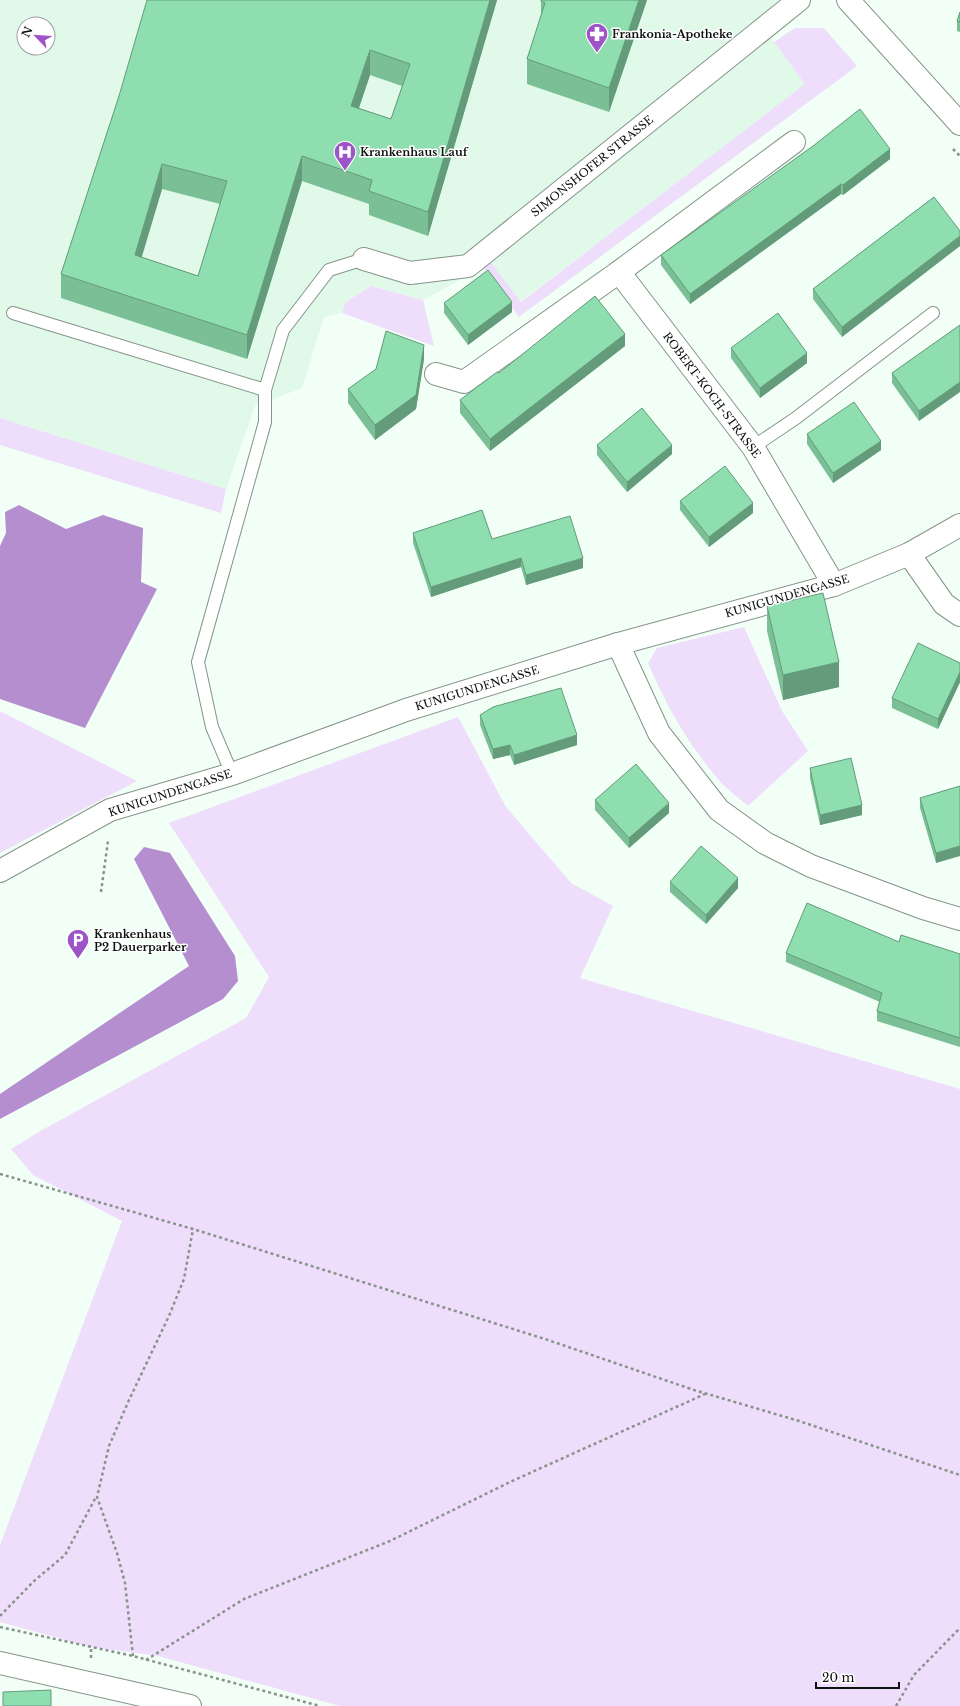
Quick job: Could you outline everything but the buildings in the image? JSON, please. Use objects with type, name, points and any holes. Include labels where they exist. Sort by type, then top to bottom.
[{"type":"street","name":"SIMONSHOFER STRASSE","points":[[364,259],[410,273],[468,266],[799,0]]},
{"type":"street","points":[[848,0],[960,124]]},
{"type":"street","points":[[436,374],[464,382],[619,272],[794,142]]},
{"type":"street","name":"ROBERT-KOCH-STRASSE","points":[[619,272],[753,447],[834,585]]},
{"type":"street","name":"KUNIGUNDENGASSE","points":[[0,870],[110,810],[232,774],[406,710],[618,644],[834,585],[909,554],[960,525]]},
{"type":"street","points":[[909,554],[944,604],[960,615]]},
{"type":"street","points":[[618,644],[659,733],[719,810],[765,843],[811,866],[924,908],[960,919]]},
{"type":"street","points":[[0,1663],[190,1706]]},
{"type":"lane","points":[[232,774],[212,727],[198,662],[265,422],[264,390],[283,330],[324,276],[329,270],[364,259]]},
{"type":"lane","points":[[13,313],[264,390]]},
{"type":"lane","points":[[753,447],[796,418],[933,313]]},
{"type":"path","points":[[101,892],[108,838]]},
{"type":"path","points":[[0,1174],[193,1229],[545,1339],[706,1394],[799,1421],[960,1475]]},
{"type":"path","points":[[0,1616],[34,1581],[65,1555],[97,1497],[109,1446],[169,1316],[184,1279],[193,1229]]},
{"type":"path","points":[[146,1660],[244,1599],[390,1541],[510,1482],[706,1394]]},
{"type":"path","points":[[97,1497],[117,1552],[125,1583],[131,1626],[133,1656]]},
{"type":"path","points":[[0,1627],[133,1656],[320,1706]]},
{"type":"path","points":[[896,1706],[914,1675],[960,1628]]},
{"type":"shaded area","name":"Krankenhaus Lauf","points":[[0,0],[778,0],[757,20],[806,84],[520,302],[483,267],[423,300],[371,286],[345,303],[342,313],[324,317],[302,388],[255,406],[226,489],[0,418]]},
{"type":"shaded area","points":[[795,28],[824,28],[857,66],[519,317],[483,267],[489,260],[521,302],[805,84],[774,42]]},
{"type":"shaded area","points":[[371,286],[423,300],[434,346],[342,313],[345,303]]},
{"type":"shaded area","points":[[0,418],[226,489],[221,513],[0,445]]},
{"type":"shaded area","points":[[19,505],[66,529],[103,515],[143,528],[141,582],[157,589],[85,728],[0,699],[0,546],[6,533],[5,512]]},
{"type":"shaded area","points":[[744,627],[782,711],[808,751],[748,806],[721,783],[687,738],[662,694],[648,663],[657,648]]},
{"type":"shaded area","points":[[0,711],[137,781],[0,853]]},
{"type":"shaded area","points":[[458,717],[506,807],[571,883],[613,906],[580,978],[960,1089],[960,1706],[340,1706],[158,1656],[91,1647],[0,1622],[0,1545],[122,1221],[33,1175],[11,1149],[42,1130],[246,1018],[269,977],[169,823]]},
{"type":"shaded area","points":[[144,847],[170,853],[235,956],[238,981],[223,999],[0,1119],[0,1094],[189,966],[134,859]]},
{"type":"place","name":"Frankonia-Apotheke","points":[[597,54]]},
{"type":"place","name":"Krankenhaus Lauf","points":[[345,172]]},
{"type":"place","name":"Krankenhaus P2 Dauerparker","points":[[78,960]]}]
